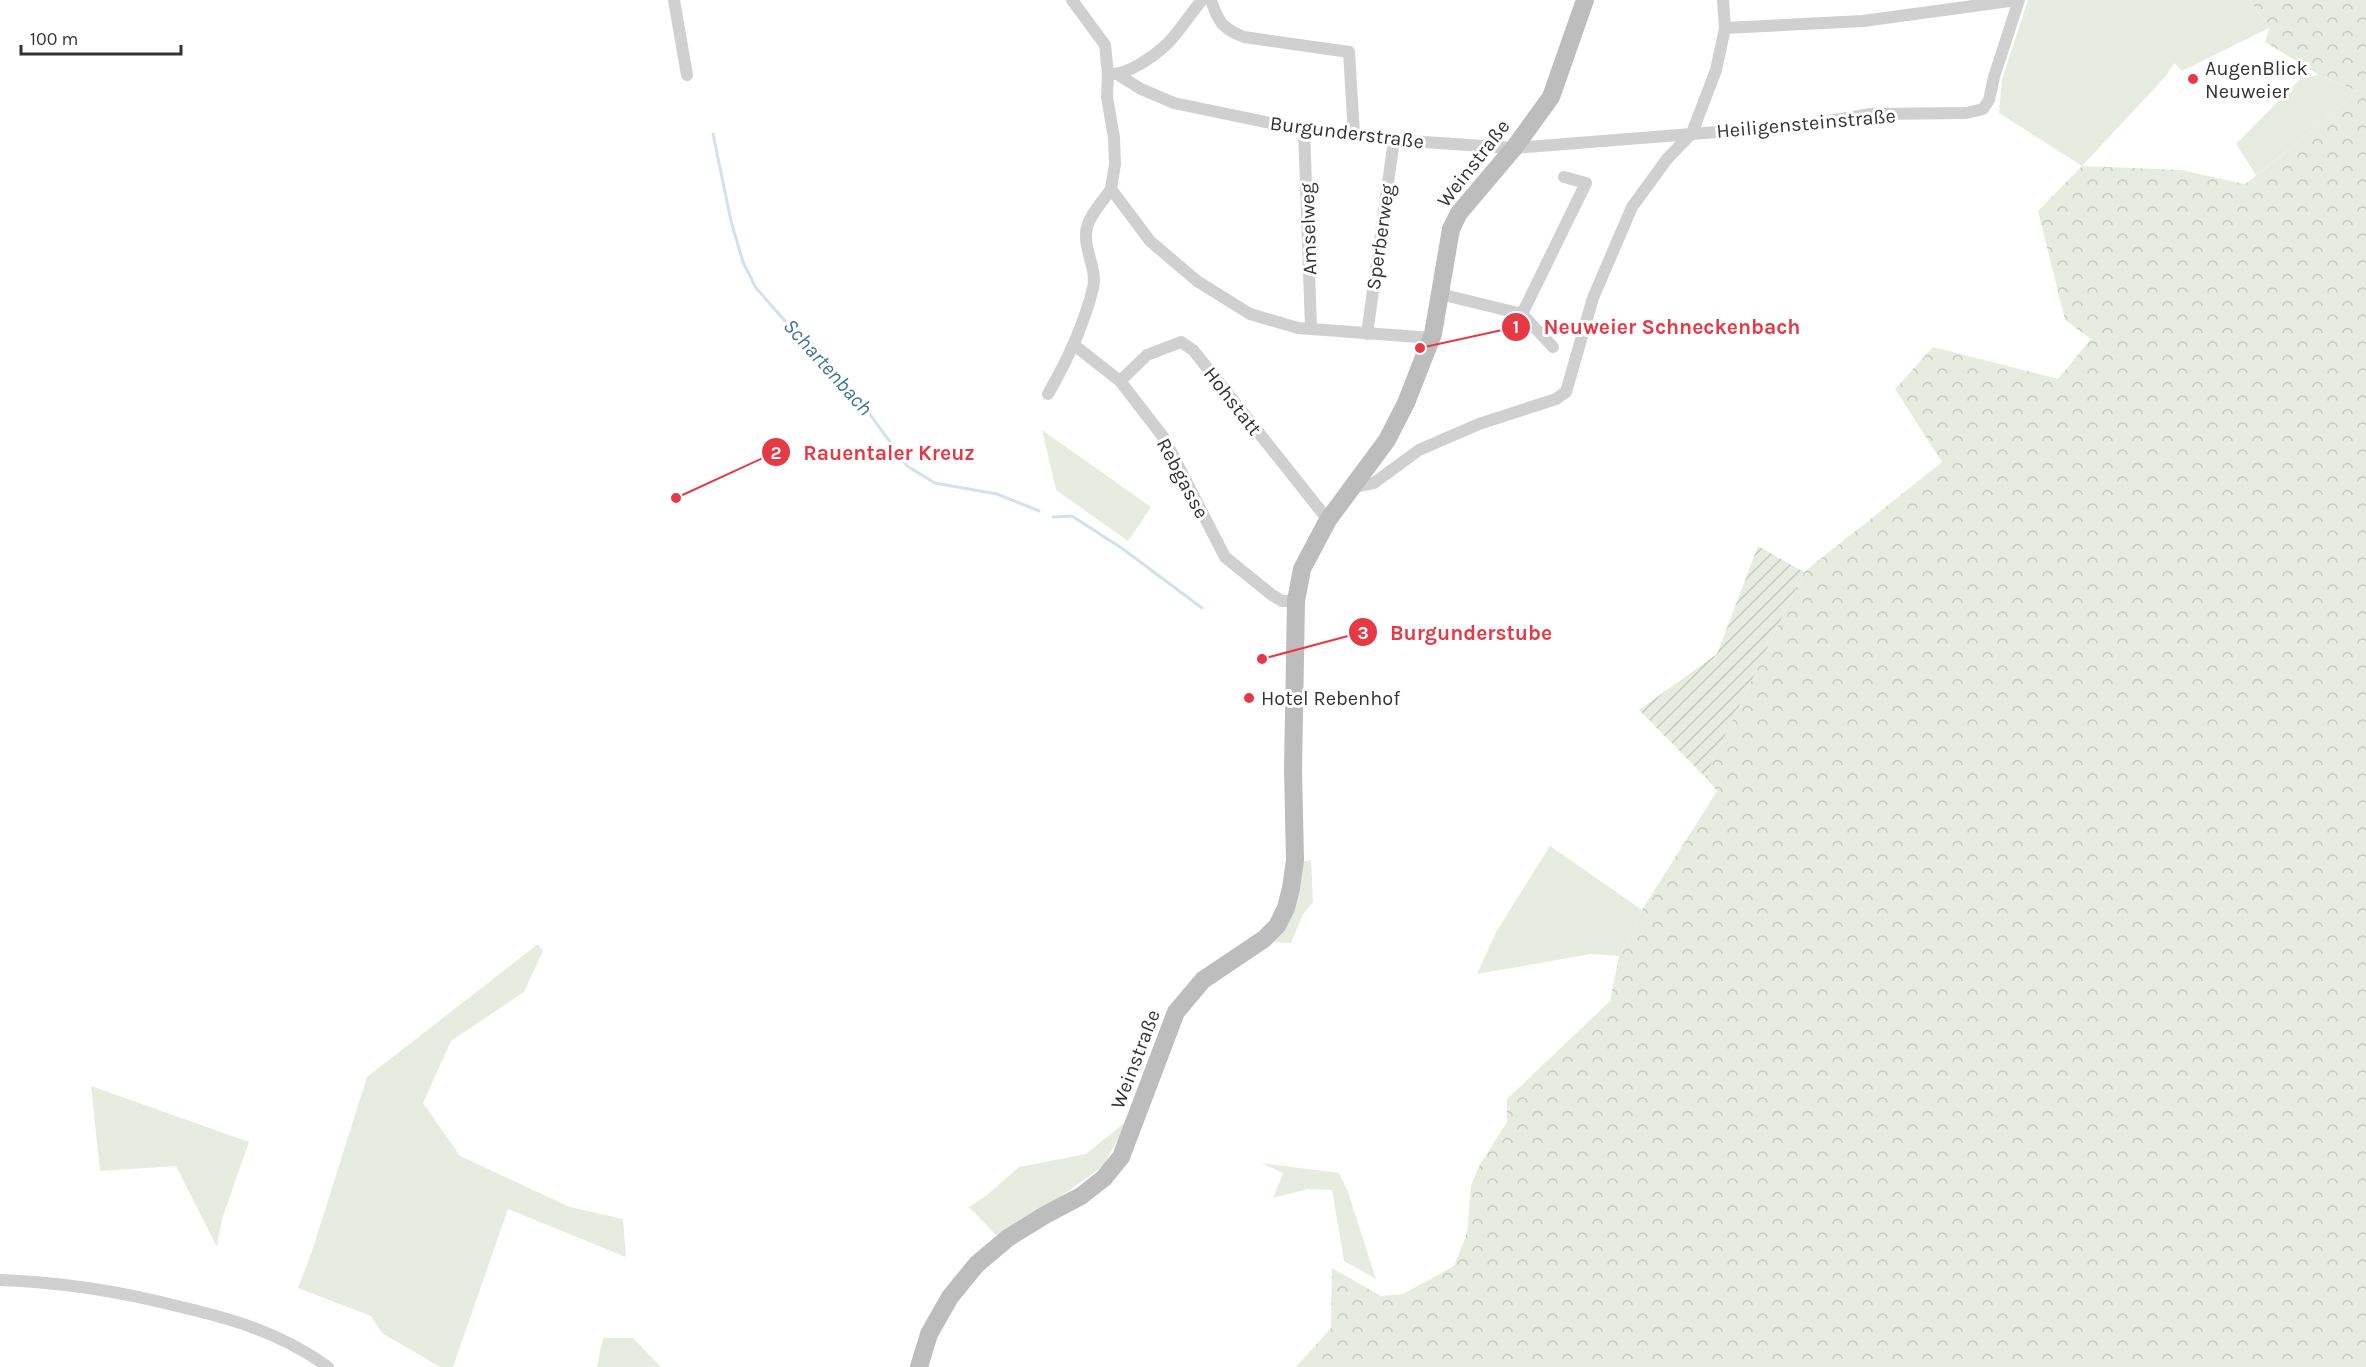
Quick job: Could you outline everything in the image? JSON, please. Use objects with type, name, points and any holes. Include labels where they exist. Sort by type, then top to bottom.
[{"type":"main road","name":"Weinstraße","points":[[919,1367],[928,1334],[950,1297],[977,1264],[1008,1238],[1081,1196],[1104,1178],[1121,1157],[1176,1012],[1203,980],[1264,939],[1276,926],[1286,908],[1294,860],[1296,601],[1302,569],[1328,520],[1387,440],[1406,403],[1432,338],[1451,229],[1459,213],[1514,148],[1551,97],[1585,0]]},
{"type":"street","points":[[674,0],[687,75]]},
{"type":"street","points":[[1048,394],[1065,366],[1074,345],[1094,286],[1094,272],[1086,241],[1088,224],[1111,189],[1115,164],[1114,138],[1107,96],[1113,74],[1105,45],[1072,0]]},
{"type":"street","points":[[1113,74],[1142,62],[1167,44],[1202,0]]},
{"type":"street","points":[[1211,0],[1217,18],[1228,31],[1244,37],[1349,52],[1354,134]]},
{"type":"street","points":[[1353,487],[1374,483],[1419,450],[1479,424],[1556,399],[1566,392],[1593,298],[1632,207],[1667,159],[1692,133],[1716,70],[1725,28],[1723,0]]},
{"type":"street","points":[[1725,28],[1863,21],[2018,0]]},
{"type":"street","name":"Heiligensteinstraße","points":[[1514,148],[1806,125],[1871,114],[1966,113],[1983,109],[1989,100],[2018,0]]},
{"type":"street","name":"Burgunderstraße","points":[[1113,74],[1174,103],[1304,130],[1394,140],[1514,148]]},
{"type":"street","name":"Amselweg","points":[[1304,130],[1311,328]]},
{"type":"street","name":"Sperberweg","points":[[1367,334],[1394,140]]},
{"type":"street","points":[[1522,314],[1586,183],[1564,177]]},
{"type":"street","points":[[1111,189],[1150,241],[1197,282],[1250,314],[1298,328],[1432,338]]},
{"type":"street","points":[[1440,294],[1522,314],[1553,347]]},
{"type":"street","name":"Hohstatt","points":[[1120,381],[1147,355],[1181,342],[1193,350],[1328,520]]},
{"type":"street","name":"Rebgasse","points":[[1074,345],[1120,381],[1164,438],[1225,557],[1272,596],[1282,601],[1296,601]]},
{"type":"street","points":[[0,1280],[71,1285],[133,1295],[236,1320],[288,1342],[328,1367]]},
{"type":"green space","points":[[2028,0],[2250,0],[2269,28],[2182,71],[2174,63],[2166,76],[2082,166],[1999,113],[2002,79]]},
{"type":"green space","points":[[2250,0],[2366,0],[2366,1367],[1296,1367],[1331,1328],[1332,1268],[1381,1296],[1403,1294],[1454,1266],[1467,1233],[1471,1186],[1479,1166],[1507,1122],[1507,1099],[1610,1001],[1619,956],[1642,910],[1717,791],[1705,777],[1804,572],[1942,462],[1895,389],[1933,347],[2058,379],[2091,339],[2065,320],[2038,211],[2082,166],[2181,170],[2245,184],[2294,146],[2357,91],[2319,75],[2265,42],[2269,28]]},
{"type":"green space","points":[[2319,75],[2357,91],[2294,146],[2256,175],[2236,144],[2301,78]]},
{"type":"green space","points":[[1042,430],[1151,507],[1128,541],[1056,490]]},
{"type":"green space","points":[[1758,546],[1804,572],[1705,777],[1639,710],[1717,654]]},
{"type":"green space","points":[[1550,846],[1642,910],[1619,956],[1591,954],[1477,974],[1496,932]]},
{"type":"green space","points":[[1311,860],[1313,902],[1303,914],[1291,943],[1274,942],[1284,932],[1301,862]]},
{"type":"green space","points":[[538,944],[543,951],[524,992],[451,1041],[423,1103],[460,1156],[570,1207],[623,1219],[626,1257],[508,1209],[453,1367],[440,1367],[382,1333],[371,1316],[298,1288],[312,1251],[367,1077]]},
{"type":"green space","points":[[91,1086],[249,1142],[222,1219],[217,1247],[176,1166],[100,1171]]},
{"type":"green space","points":[[1129,1119],[1103,1166],[1001,1240],[969,1207],[987,1195],[1019,1167],[1086,1154]]},
{"type":"green space","points":[[1261,1163],[1339,1173],[1348,1192],[1376,1279],[1344,1261],[1332,1190],[1308,1189],[1273,1198],[1283,1173]]},
{"type":"green space","points":[[603,1338],[633,1338],[661,1367],[597,1367]]},
{"type":"waterway","name":"Schartenbach","points":[[713,134],[731,221],[743,262],[756,288],[786,322],[818,349],[857,396],[907,466],[935,483],[997,494],[1039,511]]},
{"type":"waterway","name":"Schartenbach","points":[[1053,517],[1072,516],[1123,549],[1202,608]]},
{"type":"place","name":"AugenBlick Neuweier","points":[[2193,79]]},
{"type":"place","name":"Neuweier Schneckenbach","points":[[1420,348]]},
{"type":"place","name":"Rauentaler Kreuz","points":[[676,498]]},
{"type":"place","name":"Burgunderstube","points":[[1262,659]]},
{"type":"place","name":"Hotel Rebenhof","points":[[1249,698]]}]
